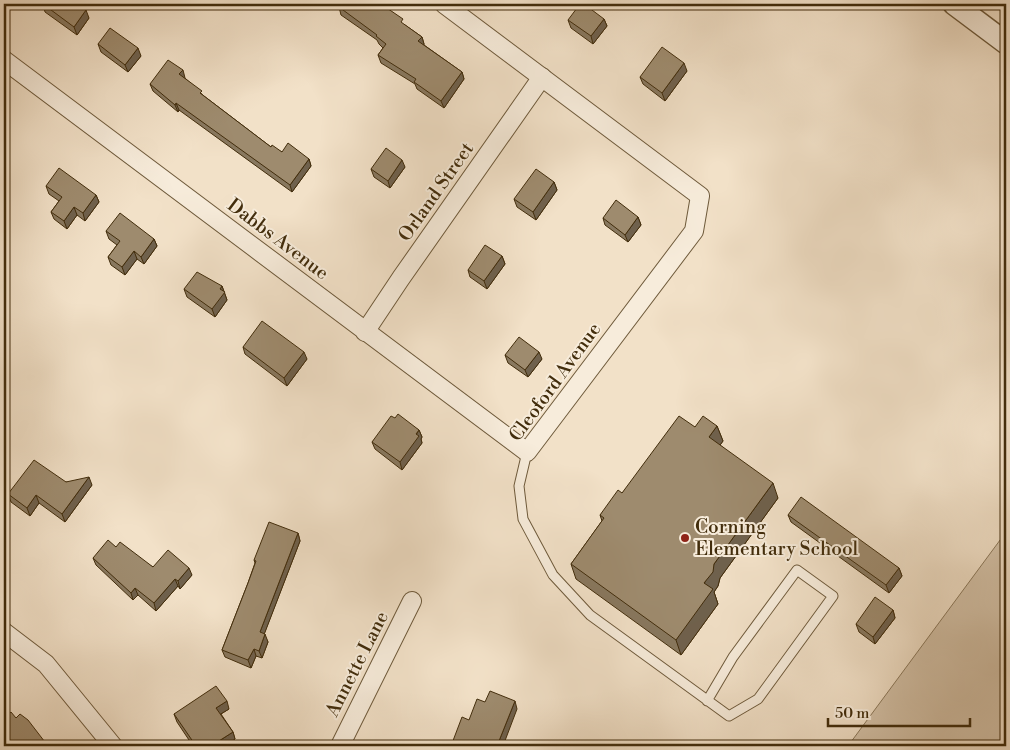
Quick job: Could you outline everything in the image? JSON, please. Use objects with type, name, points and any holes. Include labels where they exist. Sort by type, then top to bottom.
[{"type":"street","name":"Cleoford Avenue","points":[[444,4],[700,196],[694,231],[527,452]]},
{"type":"street","points":[[954,4],[1006,43]]},
{"type":"street","name":"Dabbs Avenue","points":[[4,60],[527,452]]},
{"type":"street","name":"Orland Street","points":[[365,332],[542,77]]},
{"type":"street","name":"Annette Lane","points":[[340,746],[412,601]]},
{"type":"street","points":[[4,632],[46,664],[113,746]]},
{"type":"lane","name":"Cleoford Avenue","points":[[527,452],[519,486],[523,519],[553,575],[590,616],[707,701],[729,716],[758,699],[833,596],[797,570],[733,657],[707,701]]},
{"type":"shaded area","points":[[1006,532],[1006,746],[848,746]]},
{"type":"building","points":[[43,4],[77,4],[86,10],[74,27]]},
{"type":"building","points":[[341,4],[381,4],[403,19],[401,22],[422,37],[418,41],[462,72],[441,101],[414,82],[416,79],[378,55],[386,44],[377,35],[339,7]]},
{"type":"building","points":[[580,4],[584,4],[604,19],[591,36],[568,20]]},
{"type":"building","points":[[110,28],[138,48],[125,65],[98,44]]},
{"type":"building","points":[[662,47],[684,63],[662,93],[640,77]]},
{"type":"building","points":[[168,60],[183,70],[179,74],[202,91],[200,93],[271,147],[272,145],[282,152],[288,143],[309,159],[290,185],[176,103],[175,105],[150,84]]},
{"type":"building","points":[[386,148],[402,160],[388,181],[371,169]]},
{"type":"building","points":[[59,168],[96,195],[83,213],[74,207],[64,221],[51,212],[62,197],[46,186]]},
{"type":"building","points":[[536,169],[554,182],[533,212],[514,199]]},
{"type":"building","points":[[616,200],[638,217],[625,235],[603,218]]},
{"type":"building","points":[[120,213],[154,239],[141,257],[134,251],[122,267],[108,257],[120,241],[106,231]]},
{"type":"building","points":[[485,245],[502,256],[484,281],[468,270]]},
{"type":"building","points":[[197,272],[222,286],[220,289],[225,292],[212,309],[184,289]]},
{"type":"building","points":[[262,321],[304,352],[284,378],[243,347]]},
{"type":"building","points":[[519,337],[539,352],[525,370],[505,355]]},
{"type":"building","points":[[398,414],[419,430],[416,434],[419,436],[400,462],[372,442],[391,416],[395,418]]},
{"type":"building","points":[[679,416],[695,427],[703,416],[717,426],[709,437],[773,483],[714,564],[713,572],[704,583],[713,589],[676,640],[571,564],[604,518],[600,515],[618,490],[622,493]]},
{"type":"building","points":[[34,460],[66,482],[89,477],[62,514],[36,495],[27,508],[8,494]]},
{"type":"building","points":[[801,497],[899,568],[886,585],[788,515]]},
{"type":"building","points":[[269,522],[298,533],[260,632],[265,634],[259,651],[254,649],[248,660],[222,650]]},
{"type":"building","points":[[108,540],[116,547],[120,542],[153,567],[168,550],[189,568],[178,581],[175,579],[154,603],[135,588],[131,593],[93,558]]},
{"type":"building","points":[[875,597],[893,610],[873,637],[856,624]]},
{"type":"building","points":[[216,686],[227,701],[216,708],[233,732],[211,746],[196,746],[174,714]]},
{"type":"building","points":[[490,691],[515,701],[497,746],[451,746],[462,717],[469,720],[477,699],[485,702]]},
{"type":"building","points":[[11,712],[16,718],[20,714],[28,720],[48,746],[4,746],[4,718]]},
{"type":"place","name":"Corning Elementary School","points":[[685,538]]}]
